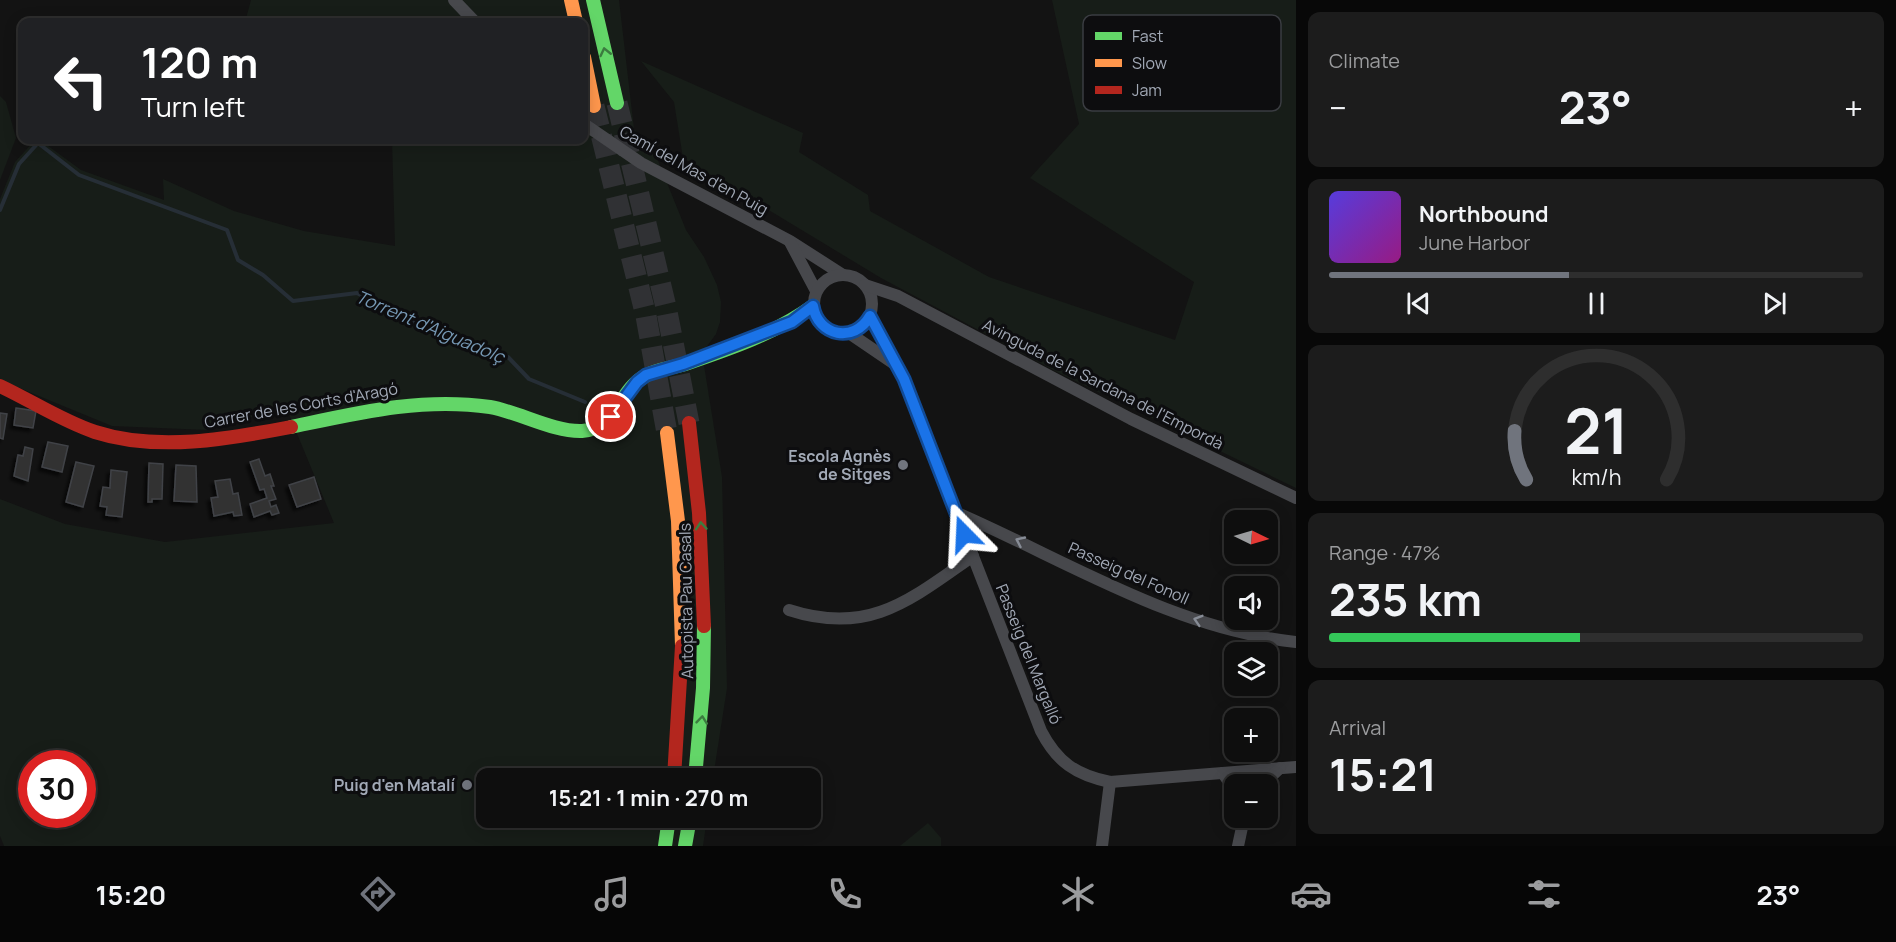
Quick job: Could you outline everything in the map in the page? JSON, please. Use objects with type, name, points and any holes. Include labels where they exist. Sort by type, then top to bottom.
[{"type":"main road","points":[[571,0],[575,18]]},
{"type":"main road","points":[[593,0],[617,103]]},
{"type":"main road","points":[[588,77],[594,106]]},
{"type":"main road","name":"Carrer de les Corts d'Aragó","points":[[0,386],[80,425],[109,436],[142,440],[179,440],[293,426],[369,408],[411,404],[492,407],[571,431],[591,430],[611,417],[637,382],[646,375],[662,372],[792,322],[813,306]]},
{"type":"main road","name":"Autopista Pau Casals","points":[[689,423],[705,579],[703,713],[696,768]]},
{"type":"main road","name":"Autopista Pau Casals","points":[[668,433],[679,508],[683,582],[682,688],[675,768]]},
{"type":"main road","points":[[665,846],[668,828]]},
{"type":"main road","points":[[686,846],[689,828]]},
{"type":"street","points":[[454,0],[471,18]]},
{"type":"street","name":"Camí del Mas d'en Puig","points":[[588,127],[641,163],[790,241],[843,275]]},
{"type":"street","points":[[790,241],[816,291]]},
{"type":"street","points":[[820,323],[813,306],[816,291],[827,279],[843,275],[855,278],[865,285],[871,310]]},
{"type":"street","name":"Avinguda de la Sardana de l'Empordà","points":[[865,285],[898,296],[1131,419],[1296,498]]},
{"type":"street","points":[[792,322],[820,323],[835,333],[849,333],[862,326],[871,310],[898,296]]},
{"type":"street","name":"Passeig del Margalló","points":[[871,310],[898,367],[1041,732],[1052,751],[1069,768],[1088,778],[1110,782]]},
{"type":"street","points":[[849,333],[898,367]]},
{"type":"street","name":"Passeig del Fonoll","points":[[955,512],[1173,613],[1225,629],[1296,642]]},
{"type":"street","points":[[789,610],[816,619],[846,621],[880,612],[911,598],[973,556]]},
{"type":"street","points":[[1102,846],[1110,782],[1296,767]]},
{"type":"street","points":[[1274,774],[1280,768]]},
{"type":"street","points":[[1238,846],[1241,828]]},
{"type":"shaded area","points":[[251,0],[619,0],[634,129],[653,148],[686,230],[704,257],[717,285],[721,302],[720,322],[716,334],[702,353],[722,477],[727,688],[715,768],[476,768],[476,828],[706,828],[703,846],[4,846],[0,836],[0,499],[65,524],[165,542],[334,523],[286,407],[208,430],[112,426],[0,380],[0,199],[15,162],[31,144],[45,144],[81,170],[164,200],[163,179],[234,211],[304,231],[395,246],[392,144],[588,144],[588,18],[246,18]]},
{"type":"shaded area","points":[[1052,0],[1296,0],[1296,488],[1059,373],[881,278],[683,158],[674,102],[641,61],[803,133],[799,152],[868,195],[870,211],[989,277],[1175,340],[1194,282],[1030,178],[1079,124]]},
{"type":"shaded area","points":[[0,96],[6,102],[16,138],[0,180]]},
{"type":"shaded area","points":[[928,823],[941,838],[941,846],[900,846]]},
{"type":"building","points":[[16,408],[36,411],[33,428],[14,425]]},
{"type":"building","points":[[0,413],[7,414],[3,439],[0,438]]},
{"type":"building","points":[[48,442],[68,446],[62,472],[42,467]]},
{"type":"building","points":[[25,447],[33,449],[28,481],[14,476],[18,455],[23,456]]},
{"type":"building","points":[[259,459],[265,476],[270,474],[274,486],[271,486],[276,499],[269,501],[271,507],[276,505],[279,513],[272,515],[270,511],[254,517],[250,504],[267,498],[264,489],[260,490],[250,462]]},
{"type":"building","points":[[76,462],[94,466],[83,507],[66,502]]},
{"type":"building","points":[[149,463],[163,464],[162,499],[152,499],[152,502],[148,502]]},
{"type":"building","points":[[176,465],[196,466],[197,502],[174,501]]},
{"type":"building","points":[[111,470],[127,472],[122,517],[106,515],[107,507],[100,506],[103,487],[110,488]]},
{"type":"building","points":[[314,477],[321,499],[297,507],[289,485]]},
{"type":"building","points":[[230,479],[233,494],[238,493],[242,515],[234,516],[233,512],[214,516],[211,498],[218,497],[215,481]]},
{"type":"waterway","name":"Torrent d'Aiguadolç","points":[[0,210],[19,164],[37,144]]},
{"type":"waterway","name":"Torrent d'Aiguadolç","points":[[39,144],[79,175],[227,230],[238,260],[263,275],[293,301],[357,293],[404,319],[441,329],[508,357],[529,379],[585,402]]},
{"type":"tunnel","points":[[617,103],[666,307],[689,423]]},
{"type":"tunnel","points":[[594,106],[646,316],[667,433]]},
{"type":"traffic: fast","points":[[593,0],[617,103]]},
{"type":"traffic: fast","points":[[291,427],[389,408],[464,404],[490,407],[559,428],[582,431],[593,429],[603,424],[629,390],[645,376],[751,340],[783,325],[813,306]]},
{"type":"traffic: fast","points":[[696,768],[703,688],[704,626]]},
{"type":"traffic: fast","points":[[665,846],[668,828]]},
{"type":"traffic: fast","points":[[685,846],[688,828]]},
{"type":"traffic: slow","points":[[571,0],[575,18]]},
{"type":"traffic: slow","points":[[588,77],[594,106]]},
{"type":"traffic: slow","points":[[667,433],[678,521],[682,646]]},
{"type":"traffic: jam","points":[[0,386],[71,422],[95,432],[119,438],[193,442],[291,427]]},
{"type":"traffic: jam","points":[[689,423],[699,513],[704,626]]},
{"type":"traffic: jam","points":[[675,768],[682,646]]},
{"type":"place","name":"Escola Agnès de Sitges","points":[[903,465]]},
{"type":"place","name":"Puig d'en Matalí","points":[[467,785]]},
{"type":"route","points":[[611,417],[637,382],[646,375],[662,372],[792,322],[813,306],[820,323],[835,333],[846,334],[856,331],[870,316],[904,379],[964,534]]}]
